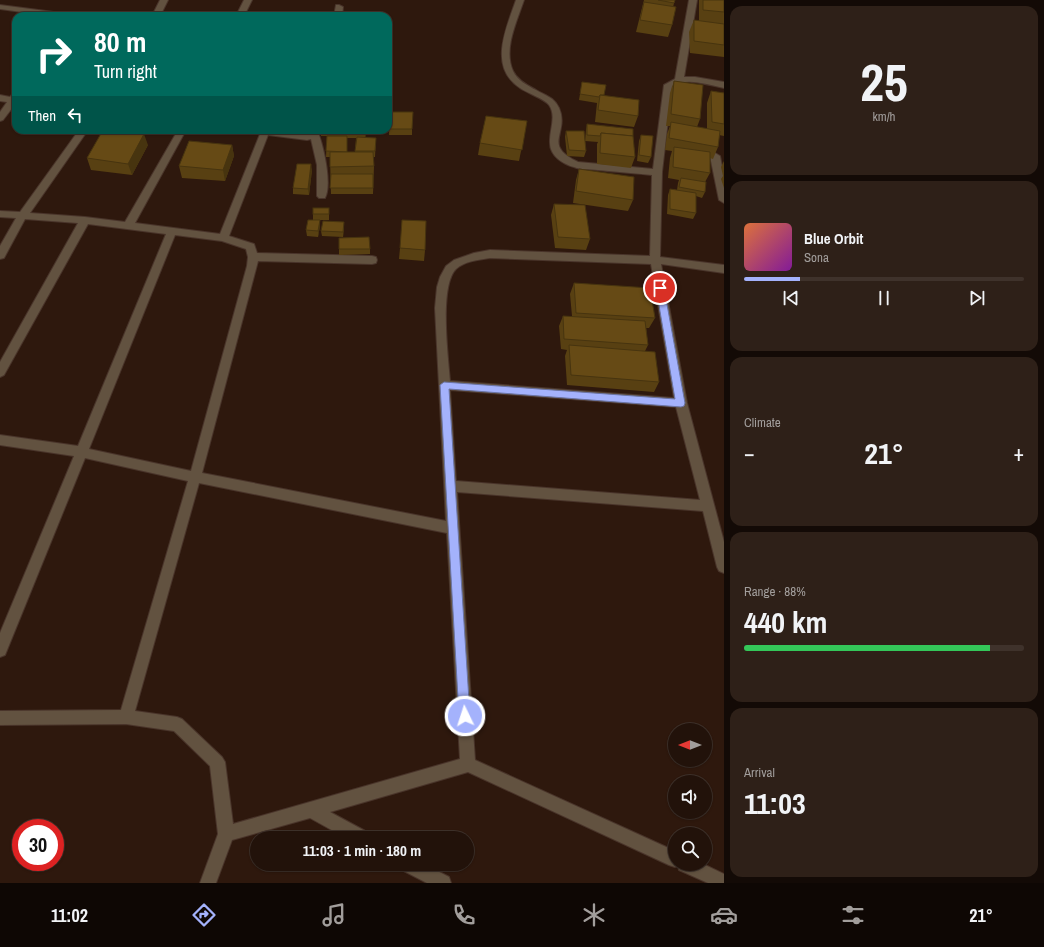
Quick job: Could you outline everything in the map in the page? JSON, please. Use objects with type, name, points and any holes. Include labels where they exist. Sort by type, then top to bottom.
[{"type":"street","points":[[158,12],[164,0]]},
{"type":"street","points":[[242,12],[248,0]]},
{"type":"street","points":[[520,0],[504,54],[505,64],[514,79],[552,102],[556,108],[558,115],[553,144],[558,154],[566,161],[576,165],[657,172]]},
{"type":"street","points":[[679,80],[693,0]]},
{"type":"street","points":[[0,7],[38,12]]},
{"type":"street","points":[[338,12],[339,7]]},
{"type":"street","points":[[724,85],[685,79],[674,81],[668,85],[657,172],[655,260],[681,403],[724,567]]},
{"type":"street","points":[[0,98],[12,98]]},
{"type":"street","points":[[0,118],[12,102]]},
{"type":"street","points":[[0,255],[22,216],[81,134]]},
{"type":"street","points":[[128,226],[180,134]]},
{"type":"street","points":[[223,238],[265,134]]},
{"type":"street","points":[[291,134],[307,136],[312,134]]},
{"type":"street","points":[[316,134],[323,177],[322,196]]},
{"type":"street","points":[[715,156],[724,200]]},
{"type":"street","points":[[0,214],[64,217],[223,238],[250,247],[254,257],[126,717]]},
{"type":"street","points":[[0,372],[85,220]]},
{"type":"street","points":[[0,650],[172,231]]},
{"type":"street","points":[[468,764],[444,385],[441,303],[442,285],[450,268],[470,257],[490,254],[655,260],[724,269]]},
{"type":"street","points":[[254,257],[372,260]]},
{"type":"street","points":[[444,385],[681,403]]},
{"type":"street","points":[[0,440],[81,452],[194,477],[453,528]]},
{"type":"street","points":[[450,486],[708,506]]},
{"type":"street","points":[[0,718],[126,717],[177,724],[217,762],[226,834],[208,883]]},
{"type":"street","points":[[226,834],[468,764],[668,856]]},
{"type":"street","points":[[310,809],[349,831]]},
{"type":"street","points":[[421,871],[443,883]]},
{"type":"street","points":[[700,871],[724,882]]},
{"type":"building","points":[[658,0],[675,0],[674,3]]},
{"type":"building","points":[[703,0],[724,0],[724,12],[703,10]]},
{"type":"building","points":[[644,2],[676,7],[672,25],[640,20]]},
{"type":"building","points":[[694,20],[724,24],[724,45],[694,41]]},
{"type":"building","points":[[674,81],[703,85],[700,119],[671,114]]},
{"type":"building","points":[[582,82],[606,85],[604,95],[600,95],[599,97],[580,94]]},
{"type":"building","points":[[711,91],[724,93],[724,124],[712,122]]},
{"type":"building","points":[[600,95],[639,100],[638,116],[598,110]]},
{"type":"building","points":[[392,112],[413,112],[412,129],[392,129]]},
{"type":"building","points":[[486,116],[527,121],[522,150],[480,143]]},
{"type":"building","points":[[671,122],[720,131],[718,147],[669,138]]},
{"type":"building","points":[[587,124],[633,129],[633,136],[601,133],[600,136],[587,135]]},
{"type":"building","points":[[566,131],[584,131],[586,151],[569,150]]},
{"type":"building","points":[[601,133],[633,136],[635,157],[600,153]]},
{"type":"building","points":[[101,134],[144,134],[128,164],[87,158]]},
{"type":"building","points":[[641,135],[653,136],[651,157],[639,155]]},
{"type":"building","points":[[327,136],[347,136],[347,152],[326,151]]},
{"type":"building","points":[[357,137],[376,138],[375,151],[355,151]]},
{"type":"building","points":[[189,141],[232,145],[223,170],[179,166]]},
{"type":"building","points":[[674,147],[710,152],[710,173],[673,167]]},
{"type":"building","points":[[330,152],[373,152],[374,166],[330,167]]},
{"type":"building","points":[[297,164],[311,164],[308,189],[293,188]]},
{"type":"building","points":[[579,169],[634,177],[633,200],[576,191]]},
{"type":"building","points":[[331,174],[373,174],[373,188],[330,188]]},
{"type":"building","points":[[681,178],[706,182],[705,192],[679,187]]},
{"type":"building","points":[[670,189],[696,193],[696,213],[670,209]]},
{"type":"building","points":[[554,204],[585,205],[590,239],[558,237]]},
{"type":"building","points":[[313,208],[329,208],[329,214],[313,214]]},
{"type":"building","points":[[308,220],[320,220],[318,231],[306,230]]},
{"type":"building","points":[[402,220],[426,221],[425,250],[400,248]]},
{"type":"building","points":[[323,221],[344,222],[343,232],[321,231]]},
{"type":"building","points":[[369,237],[370,249],[339,249],[339,238]]},
{"type":"building","points":[[574,283],[650,288],[655,318],[576,313]]},
{"type":"building","points":[[563,316],[645,321],[648,345],[564,339]]},
{"type":"building","points":[[569,345],[655,352],[659,382],[571,375]]},
{"type":"route","points":[[465,716],[444,385],[681,403],[660,288]]}]
